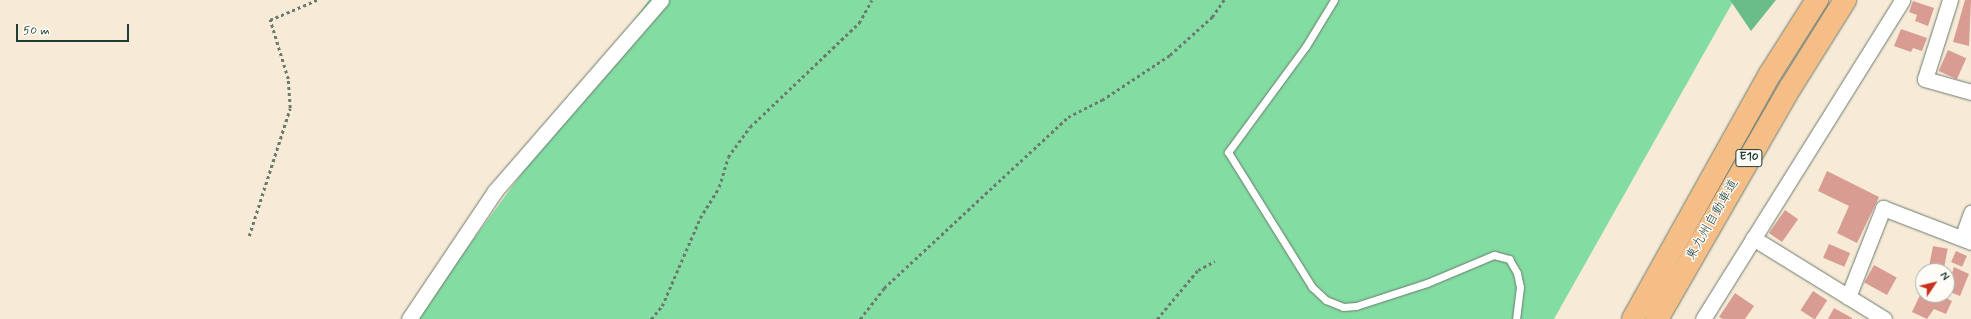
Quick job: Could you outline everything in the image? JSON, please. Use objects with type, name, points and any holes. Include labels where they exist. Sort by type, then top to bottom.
[{"type":"highway","name":"東九州自動車道","points":[[1633,319],[1770,74],[1817,0]]},
{"type":"highway","name":"東九州自動車道","points":[[1657,319],[1786,94],[1845,0]]},
{"type":"street","points":[[409,319],[495,191],[661,0]]},
{"type":"street","points":[[1703,319],[1902,0]]},
{"type":"street","points":[[1950,0],[1925,79],[1971,92]]},
{"type":"street","points":[[1848,297],[1884,208],[1967,240],[1971,213]]},
{"type":"street","points":[[1753,238],[1884,319]]},
{"type":"lane","points":[[1334,0],[1306,46],[1228,152],[1312,287],[1326,300],[1343,307],[1356,306],[1427,283],[1494,255],[1509,259],[1517,272],[1520,287],[1516,319]]},
{"type":"path","points":[[249,236],[290,108],[288,79],[270,20],[317,0]]},
{"type":"path","points":[[651,319],[662,306],[700,218],[718,187],[728,157],[750,127],[859,23],[872,0]]},
{"type":"path","points":[[860,319],[884,288],[1068,117],[1102,100],[1170,55],[1212,17],[1224,0]]},
{"type":"path","points":[[1157,319],[1198,270],[1215,262]]},
{"type":"green space","points":[[649,0],[1734,0],[1554,319],[415,319]]},
{"type":"green space","points":[[1730,0],[1776,0],[1751,31]]},
{"type":"building","points":[[1965,0],[1971,0],[1969,46],[1953,42]]},
{"type":"building","points":[[1913,1],[1934,8],[1928,26],[1915,21],[1917,15],[1909,12]]},
{"type":"building","points":[[1901,29],[1927,38],[1922,51],[1913,48],[1911,52],[1894,46]]},
{"type":"building","points":[[1948,50],[1966,58],[1957,79],[1939,71]]},
{"type":"building","points":[[1827,171],[1879,197],[1857,243],[1837,233],[1849,206],[1818,191]]},
{"type":"building","points":[[1785,210],[1798,219],[1782,242],[1769,233]]},
{"type":"building","points":[[1829,244],[1850,253],[1844,267],[1823,258]]},
{"type":"building","points":[[1933,246],[1948,249],[1945,263],[1930,263]]},
{"type":"building","points":[[1956,251],[1967,256],[1962,267],[1951,262]]},
{"type":"building","points":[[1874,265],[1897,278],[1887,295],[1864,282]]},
{"type":"building","points":[[1955,267],[1969,274],[1960,296],[1955,294]]},
{"type":"building","points":[[1813,291],[1827,300],[1815,319],[1800,310]]},
{"type":"building","points":[[1735,293],[1754,306],[1745,319],[1723,319],[1719,317]]},
{"type":"building","points":[[1916,303],[1951,303],[1946,314],[1934,309],[1927,319],[1912,312]]},
{"type":"building","points":[[1834,308],[1852,318],[1852,319],[1828,319]]}]
